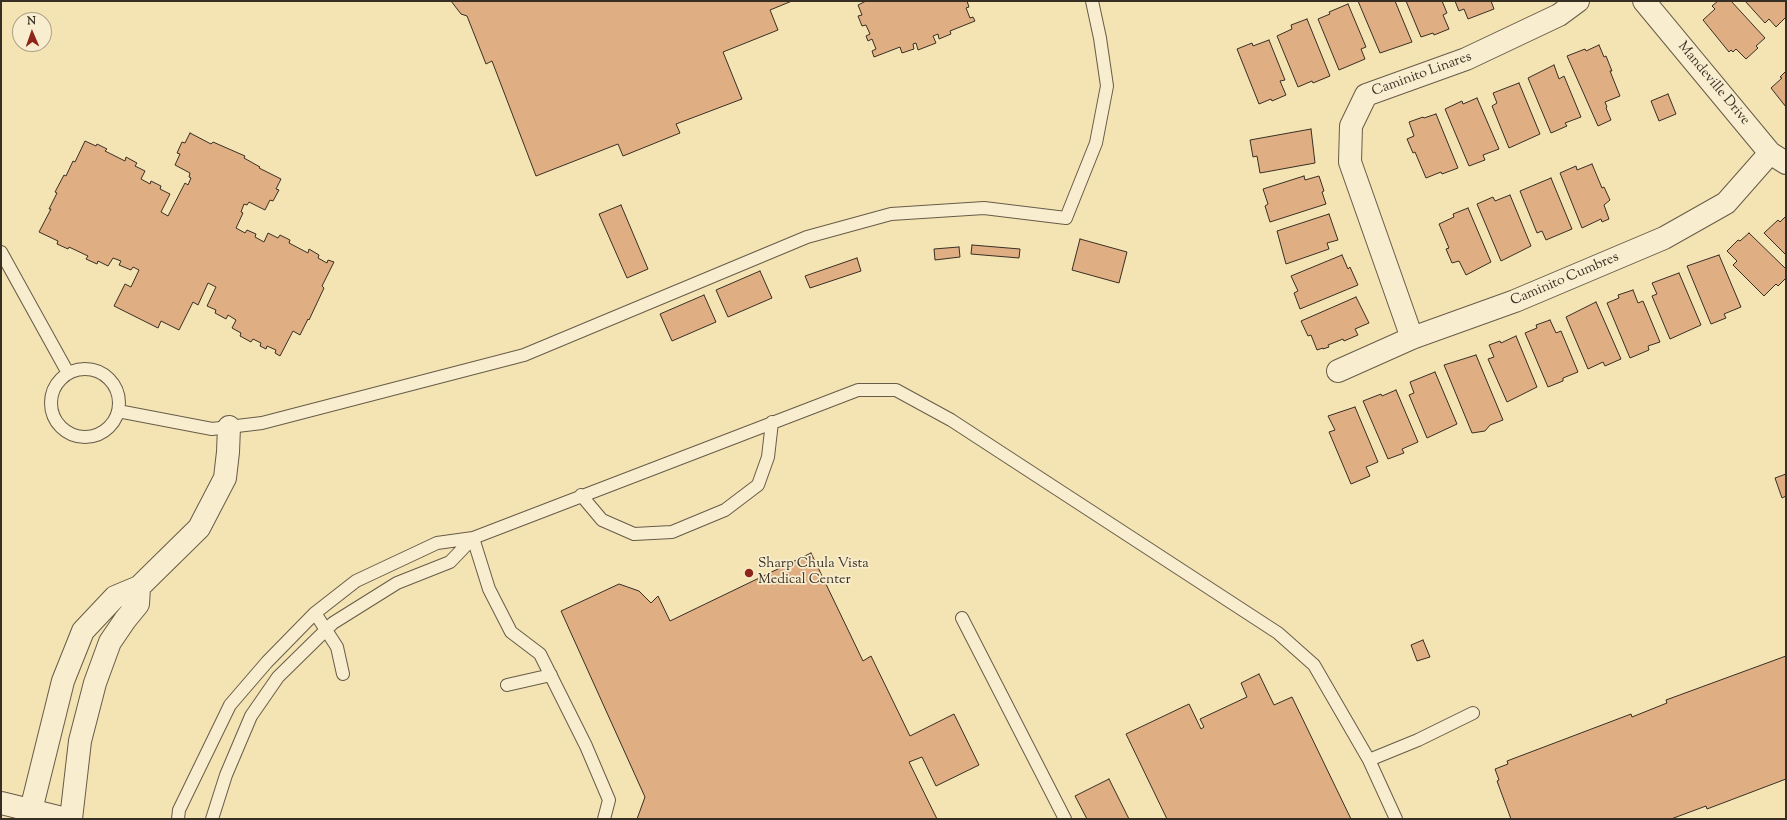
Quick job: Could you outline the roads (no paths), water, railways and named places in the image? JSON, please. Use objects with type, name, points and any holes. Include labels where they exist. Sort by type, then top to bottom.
[{"type":"street","name":"Caminito Linares","points":[[1412,338],[1350,162],[1351,126],[1366,95],[1466,59],[1559,15],[1578,1]]},
{"type":"street","name":"Mandeville Drive","points":[[1644,1],[1778,158]]},
{"type":"street","name":"Caminito Cumbres","points":[[1338,371],[1412,338],[1515,301],[1664,238],[1726,203],[1778,158]]},
{"type":"street","points":[[31,815],[63,682],[83,631],[115,597],[139,587],[199,528],[225,478],[229,427]]},
{"type":"street","points":[[71,819],[80,740],[95,684],[110,642],[138,604],[139,587]]},
{"type":"street","points":[[1,803],[31,815],[66,819]]},
{"type":"lane","points":[[118,412],[212,429],[262,423],[524,355],[807,237],[891,214],[984,208],[1066,218],[1096,143],[1107,86],[1100,38],[1092,1]]},
{"type":"lane","points":[[1,252],[68,373]]},
{"type":"lane","points":[[79,369],[90,369],[101,372],[110,380],[116,389],[120,400],[118,412],[114,422],[106,430],[96,435],[85,437],[74,435],[64,430],[57,422],[52,412],[51,400],[54,390],[68,373],[79,369]]},
{"type":"lane","points":[[178,819],[179,810],[230,705],[266,662],[315,614],[356,581],[437,543],[473,538],[581,495],[858,390],[896,390],[951,420],[1278,633],[1314,665],[1369,760],[1396,819]]},
{"type":"lane","points":[[581,495],[602,520],[634,534],[672,532],[725,510],[758,485],[768,457],[772,422]]},
{"type":"lane","points":[[212,819],[226,775],[252,716],[278,677],[333,623],[397,583],[450,562],[473,538]]},
{"type":"lane","points":[[473,538],[488,589],[511,632],[540,654],[586,746],[609,800],[604,819]]},
{"type":"lane","points":[[315,614],[337,647],[343,674]]},
{"type":"lane","points":[[962,618],[1065,819]]},
{"type":"lane","points":[[507,685],[551,675]]},
{"type":"lane","points":[[1369,760],[1418,740],[1473,713]]},
{"type":"place","name":"Sharp Chula Vista Medical Center","points":[[749,573]]}]
